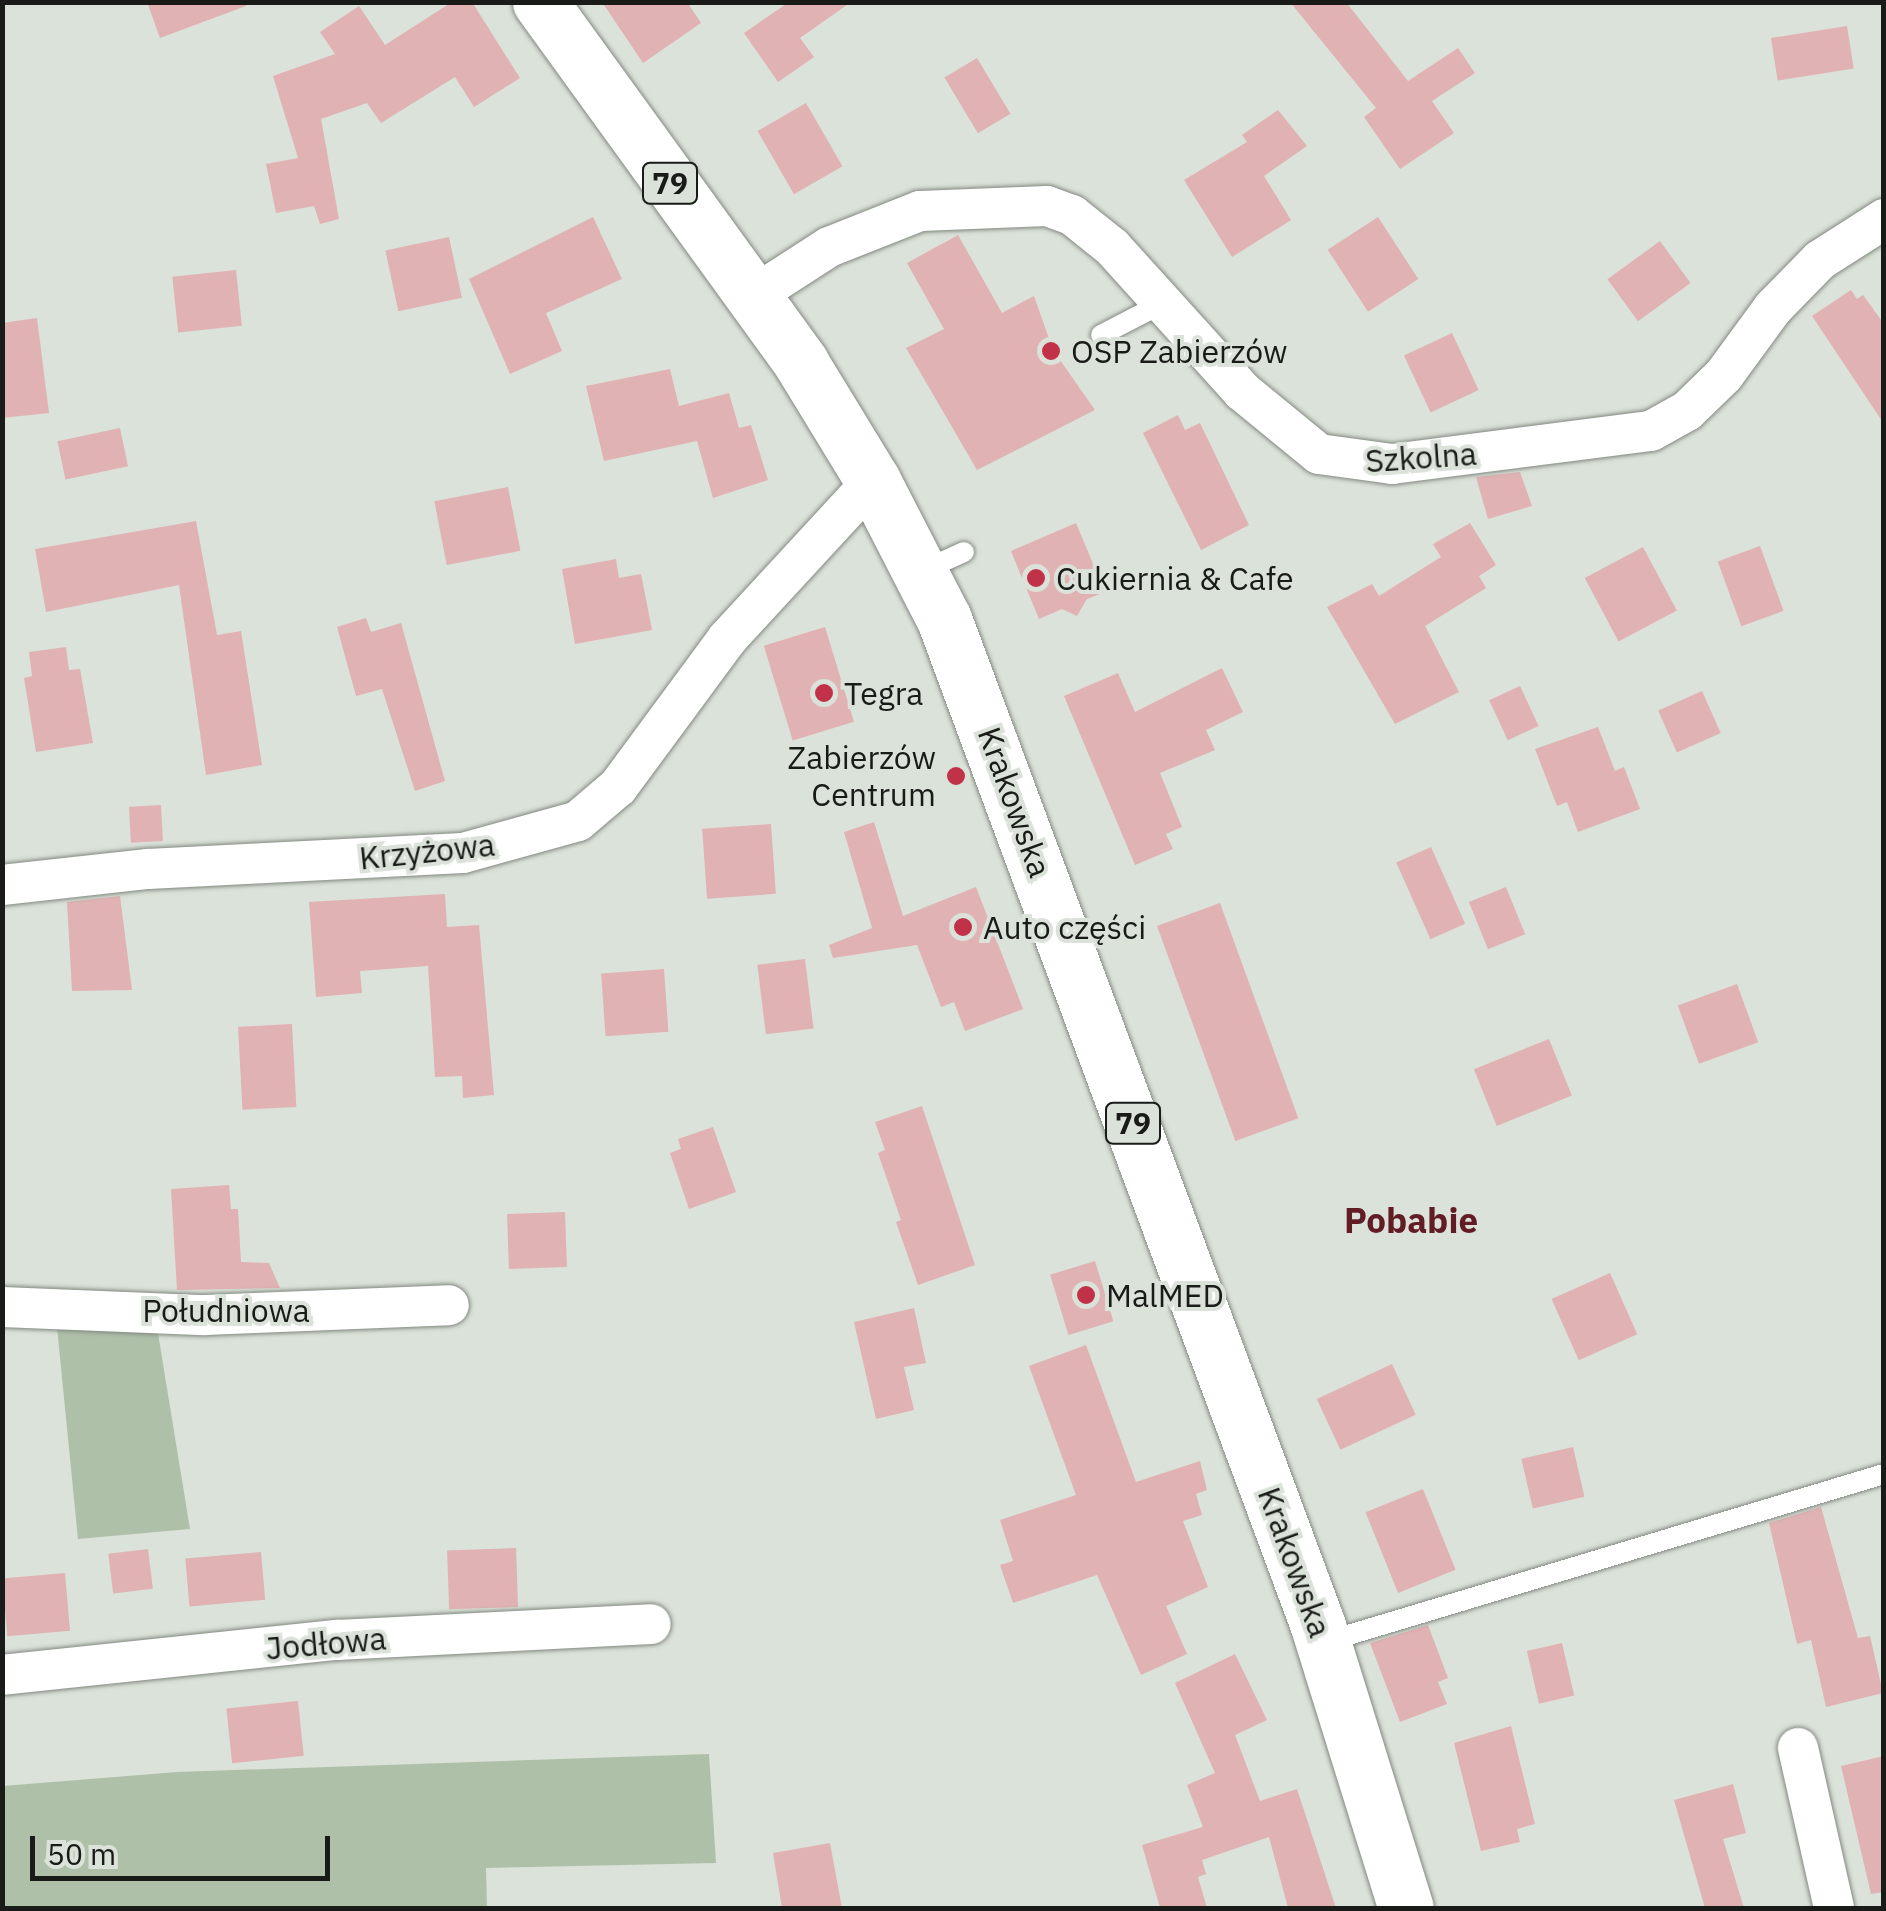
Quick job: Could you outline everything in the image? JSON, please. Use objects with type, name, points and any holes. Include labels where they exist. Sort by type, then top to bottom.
[{"type":"main road","name":"Krakowska","points":[[540,2],[752,296],[873,481],[942,562],[965,666],[1324,1642],[1406,1908]]},
{"type":"street","name":"Szkolna","points":[[752,296],[829,247],[920,210],[997,204],[1047,206],[1072,215],[1112,247],[1242,391],[1319,454],[1392,464],[1651,430],[1687,410],[1820,260],[1884,219]]},
{"type":"street","name":"Krzyżowa","points":[[2,885],[148,870],[464,853],[537,837],[593,811],[618,787],[727,639],[873,481]]},
{"type":"street","name":"Południowa","points":[[2,1307],[204,1314],[449,1305]]},
{"type":"street","name":"Jodłowa","points":[[2,1675],[337,1640],[650,1624]]},
{"type":"street","points":[[1798,1748],[1834,1908]]},
{"type":"lane","points":[[1101,335],[1160,304]]},
{"type":"lane","points":[[1324,1642],[1884,1474]]},
{"type":"green space","points":[[56,1317],[156,1321],[190,1529],[78,1539]]},
{"type":"green space","points":[[709,1754],[716,1863],[486,1868],[487,1908],[3,1908],[3,1786],[177,1772]]},
{"type":"building","points":[[147,2],[246,2],[246,6],[160,38]]},
{"type":"building","points":[[452,2],[472,2],[520,78],[474,107],[455,77],[381,123],[367,103],[321,119],[339,219],[320,224],[314,206],[276,213],[266,164],[298,158],[273,76],[335,54],[320,32],[359,6],[385,45]]},
{"type":"building","points":[[602,2],[687,2],[701,23],[643,63]]},
{"type":"building","points":[[789,2],[851,2],[800,38],[814,57],[778,82],[744,33]]},
{"type":"building","points":[[1290,2],[1346,2],[1408,81],[1458,48],[1475,73],[1432,101],[1454,133],[1400,169],[1364,117],[1376,108]]},
{"type":"building","points":[[1847,26],[1854,68],[1778,81],[1771,38]]},
{"type":"building","points":[[977,58],[1010,114],[978,133],[944,78]]},
{"type":"building","points":[[806,103],[842,166],[794,194],[758,131]]},
{"type":"building","points":[[1278,110],[1307,146],[1264,176],[1291,220],[1232,257],[1184,180],[1247,142],[1242,135]]},
{"type":"building","points":[[593,217],[622,279],[546,313],[562,351],[510,374],[469,279]]},
{"type":"building","points":[[1378,217],[1418,279],[1368,312],[1328,250]]},
{"type":"building","points":[[958,235],[1002,313],[1034,296],[1053,350],[1095,410],[977,470],[906,348],[944,329],[907,263]]},
{"type":"building","points":[[449,237],[462,298],[398,311],[385,251]]},
{"type":"building","points":[[1660,241],[1691,283],[1638,321],[1607,279]]},
{"type":"building","points":[[236,270],[242,326],[178,332],[172,277]]},
{"type":"building","points":[[1851,290],[1857,299],[1863,295],[1884,324],[1884,424],[1812,316]]},
{"type":"building","points":[[37,318],[49,413],[2,418],[2,323]]},
{"type":"building","points":[[1452,333],[1479,390],[1431,412],[1404,355]]},
{"type":"building","points":[[670,369],[679,406],[729,393],[739,428],[751,425],[768,480],[713,498],[697,441],[604,461],[586,386]]},
{"type":"building","points":[[1178,415],[1185,430],[1200,423],[1249,525],[1201,550],[1143,433]]},
{"type":"building","points":[[120,428],[128,466],[66,479],[57,441]]},
{"type":"building","points":[[1520,472],[1532,506],[1488,519],[1476,477]]},
{"type":"building","points":[[508,487],[520,551],[447,565],[434,501]]},
{"type":"building","points":[[196,521],[217,635],[241,631],[262,765],[206,775],[179,585],[46,612],[35,549]]},
{"type":"building","points":[[1076,523],[1105,592],[1087,599],[1077,616],[1062,609],[1039,619],[1011,551]]},
{"type":"building","points":[[1470,523],[1496,565],[1479,576],[1486,588],[1425,626],[1459,692],[1395,724],[1327,607],[1372,584],[1379,596],[1441,557],[1433,544]]},
{"type":"building","points":[[1760,546],[1784,611],[1741,626],[1718,561]]},
{"type":"building","points":[[1643,547],[1677,611],[1619,642],[1585,578]]},
{"type":"building","points":[[616,559],[619,578],[641,574],[652,630],[575,644],[562,569]]},
{"type":"building","points":[[366,618],[371,632],[401,623],[445,781],[415,791],[382,689],[356,696],[337,627]]},
{"type":"building","points":[[825,627],[854,722],[793,740],[764,646]]},
{"type":"building","points":[[66,647],[69,670],[80,669],[93,743],[36,752],[24,678],[32,676],[29,652]]},
{"type":"building","points":[[1222,668],[1243,712],[1206,730],[1215,750],[1160,773],[1182,827],[1166,834],[1173,849],[1135,865],[1064,696],[1118,673],[1135,712]]},
{"type":"building","points":[[1520,686],[1539,726],[1508,740],[1489,700]]},
{"type":"building","points":[[1702,691],[1721,733],[1677,753],[1658,711]]},
{"type":"building","points":[[1598,727],[1615,771],[1624,767],[1640,809],[1578,832],[1567,802],[1557,806],[1535,749]]},
{"type":"building","points":[[161,805],[163,841],[131,843],[129,807]]},
{"type":"building","points":[[874,822],[903,916],[976,887],[1023,1009],[965,1031],[954,1002],[941,1007],[917,945],[833,958],[829,945],[872,928],[844,832]]},
{"type":"building","points":[[771,824],[776,894],[707,899],[702,829]]},
{"type":"building","points":[[1431,847],[1465,924],[1430,939],[1396,862]]},
{"type":"building","points":[[1506,887],[1525,934],[1488,949],[1469,902]]},
{"type":"building","points":[[445,894],[447,927],[479,925],[494,1095],[463,1098],[462,1076],[435,1077],[428,966],[360,971],[362,993],[316,997],[309,902]]},
{"type":"building","points":[[120,896],[132,990],[72,991],[67,902]]},
{"type":"building","points":[[1220,903],[1298,1118],[1235,1141],[1157,926]]},
{"type":"building","points":[[805,959],[814,1028],[766,1034],[757,965]]},
{"type":"building","points":[[664,969],[668,1032],[606,1036],[601,973]]},
{"type":"building","points":[[1737,984],[1758,1042],[1699,1064],[1678,1006]]},
{"type":"building","points":[[292,1024],[296,1107],[242,1110],[238,1027]]},
{"type":"building","points":[[1549,1039],[1572,1096],[1497,1126],[1474,1069]]},
{"type":"building","points":[[922,1106],[975,1265],[918,1285],[896,1222],[901,1220],[878,1153],[885,1150],[875,1122]]},
{"type":"building","points":[[713,1127],[736,1192],[689,1209],[670,1153],[681,1149],[678,1139]]},
{"type":"building","points":[[229,1185],[231,1209],[238,1209],[241,1262],[269,1263],[280,1288],[177,1290],[171,1189]]},
{"type":"building","points":[[565,1212],[567,1267],[509,1269],[507,1214]]},
{"type":"building","points":[[1095,1261],[1113,1321],[1068,1335],[1050,1275]]},
{"type":"building","points":[[1610,1273],[1637,1334],[1579,1360],[1552,1299]]},
{"type":"building","points":[[914,1308],[926,1363],[904,1367],[914,1410],[876,1419],[854,1322]]},
{"type":"building","points":[[1086,1345],[1136,1482],[1200,1461],[1207,1490],[1196,1494],[1202,1515],[1183,1521],[1208,1587],[1166,1606],[1187,1654],[1141,1675],[1097,1575],[1013,1603],[1000,1565],[1013,1561],[1000,1520],[1076,1495],[1029,1366]]},
{"type":"building","points":[[1392,1364],[1416,1415],[1340,1450],[1317,1399]]},
{"type":"building","points":[[1573,1447],[1584,1497],[1533,1509],[1521,1459]]},
{"type":"building","points":[[1423,1489],[1456,1570],[1398,1593],[1366,1512]]},
{"type":"building","points":[[1821,1507],[1858,1638],[1870,1636],[1883,1693],[1826,1707],[1811,1640],[1797,1644],[1769,1523]]},
{"type":"building","points":[[516,1548],[518,1607],[449,1609],[447,1550]]},
{"type":"building","points":[[148,1549],[153,1589],[113,1594],[108,1554]]},
{"type":"building","points":[[261,1552],[265,1600],[189,1606],[185,1559]]},
{"type":"building","points":[[65,1573],[70,1631],[7,1636],[2,1578]]},
{"type":"building","points":[[1428,1625],[1448,1678],[1438,1682],[1447,1704],[1400,1722],[1370,1643]]},
{"type":"building","points":[[1562,1643],[1574,1696],[1539,1704],[1527,1651]]},
{"type":"building","points":[[1235,1654],[1267,1720],[1235,1735],[1260,1801],[1297,1789],[1336,1908],[1288,1908],[1269,1837],[1202,1860],[1206,1874],[1198,1877],[1207,1908],[1160,1908],[1142,1845],[1203,1827],[1187,1785],[1215,1773],[1175,1683]]},
{"type":"building","points":[[298,1701],[304,1756],[232,1763],[226,1709]]},
{"type":"building","points":[[1511,1726],[1535,1824],[1517,1829],[1520,1842],[1481,1851],[1454,1743]]},
{"type":"building","points":[[1884,1756],[1884,1892],[1871,1894],[1841,1766]]},
{"type":"building","points":[[1733,1784],[1746,1833],[1723,1839],[1744,1908],[1705,1908],[1674,1800]]},
{"type":"building","points":[[830,1843],[842,1908],[782,1908],[773,1853]]},
{"type":"place","name":"OSP Zabierzów","points":[[1051,351]]},
{"type":"place","name":"Cukiernia & Cafe","points":[[1036,578]]},
{"type":"place","name":"Tegra","points":[[824,693]]},
{"type":"place","name":"Zabierzów Centrum","points":[[956,776]]},
{"type":"place","name":"Auto części","points":[[963,927]]},
{"type":"place","name":"MalMED","points":[[1086,1295]]},
{"type":"district","name":"Pobabie","points":[[1411,1220]]}]
